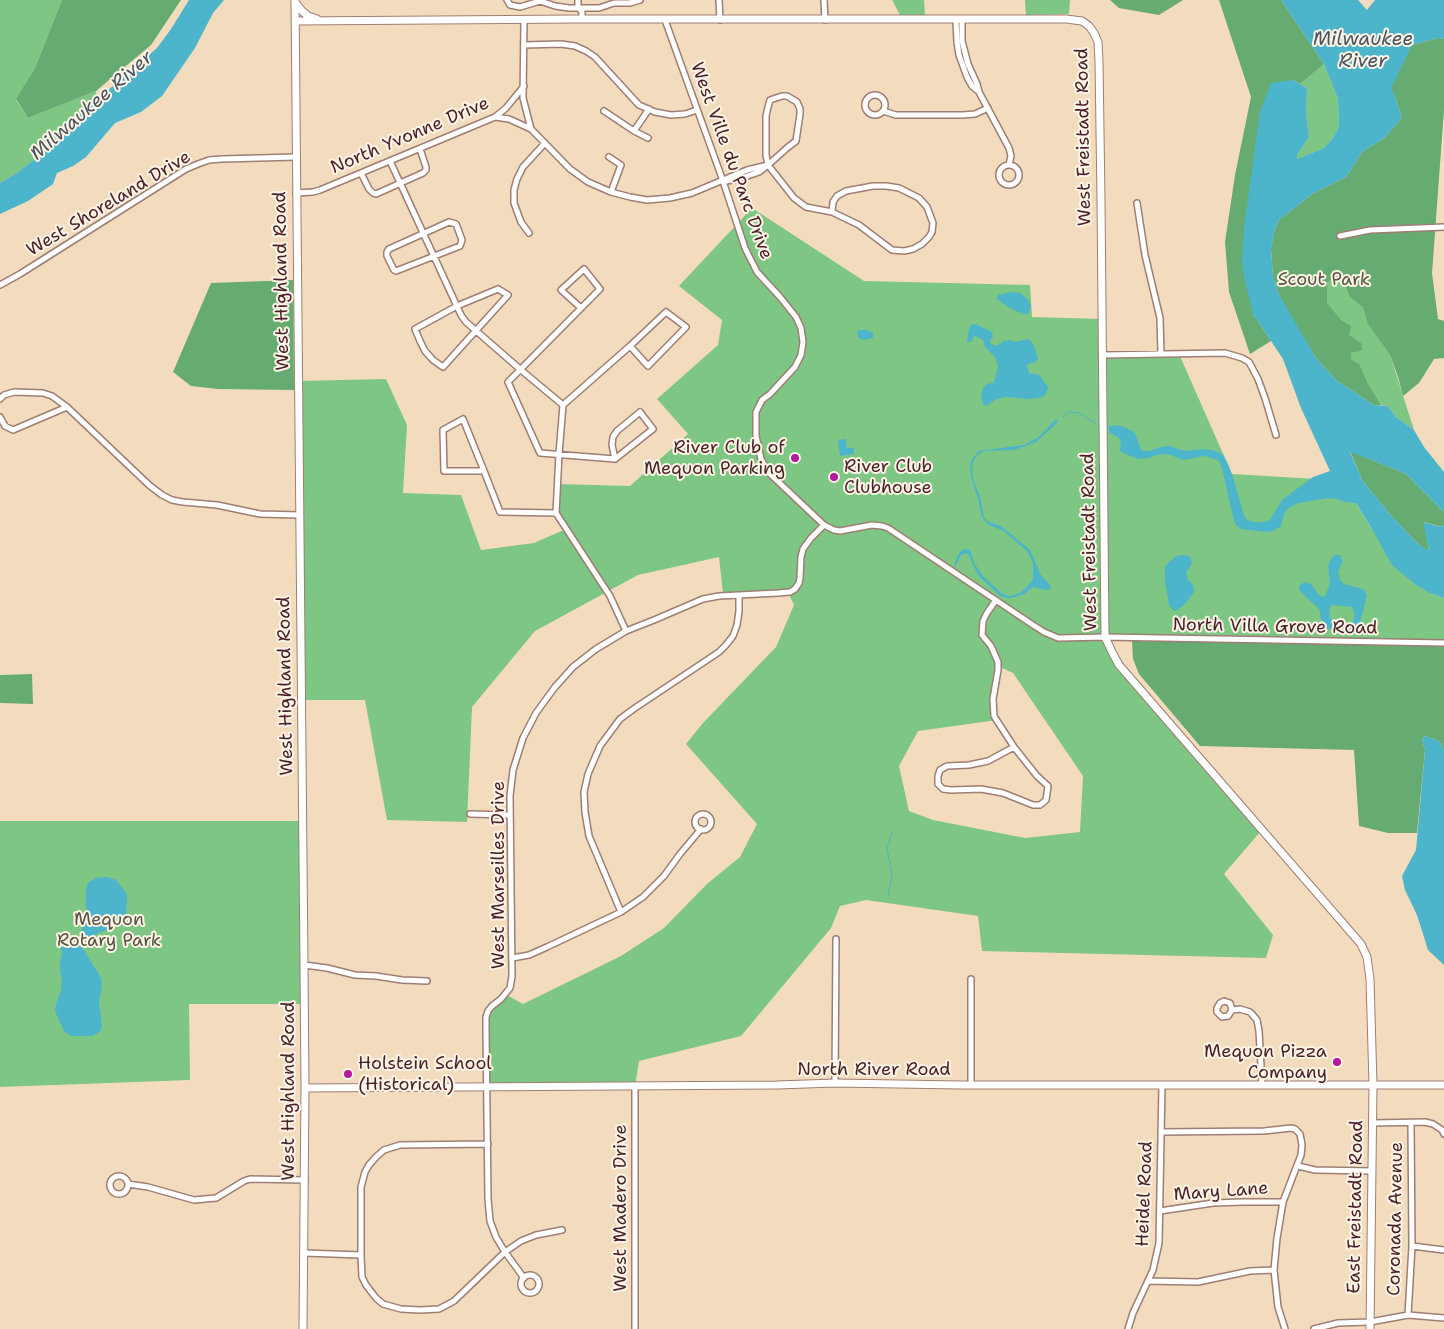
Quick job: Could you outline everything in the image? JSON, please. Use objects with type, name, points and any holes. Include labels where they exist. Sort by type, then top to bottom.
[{"type":"street","points":[[507,0],[510,5],[520,7],[540,1],[561,7],[599,8],[614,3],[630,3],[640,0]]},
{"type":"street","points":[[578,0],[578,7],[582,12],[582,20]]},
{"type":"street","points":[[719,0],[720,20]]},
{"type":"street","points":[[824,0],[825,20]]},
{"type":"street","points":[[295,1],[308,16],[327,21]]},
{"type":"street","name":"West Highland Road","points":[[295,1],[305,1088],[303,1329]]},
{"type":"street","points":[[574,20],[574,12],[578,7]]},
{"type":"street","name":"West Freistadt Road","points":[[959,20],[1066,19],[1082,21],[1089,26],[1098,42],[1106,637],[1119,665],[1362,946],[1367,957],[1370,979],[1373,1085]]},
{"type":"street","points":[[524,20],[523,98],[530,129]]},
{"type":"street","name":"West Ville du Parc Drive","points":[[665,20],[745,248],[757,272],[780,296],[796,317],[801,328],[803,342],[801,355],[795,367],[762,400],[756,412],[756,436],[761,460],[769,472],[824,525]]},
{"type":"street","points":[[295,22],[959,20],[959,41],[972,86],[979,92],[1009,148],[1011,156],[1009,165]]},
{"type":"street","points":[[524,45],[561,44],[575,46],[595,57],[639,105],[671,115],[685,114],[697,110]]},
{"type":"street","name":"North Yvonne Drive","points":[[296,193],[312,192],[495,117],[524,86]]},
{"type":"street","points":[[877,95],[883,99],[885,105],[883,111],[881,114],[874,115],[868,113],[865,107],[868,98],[877,95]]},
{"type":"street","points":[[495,117],[508,119],[530,129],[570,169],[588,182],[630,198],[647,200],[670,198],[692,193],[747,170],[768,165],[796,141],[800,109],[797,102],[787,96],[770,100],[766,116],[766,155],[768,165],[794,198],[806,207],[832,212],[859,225],[892,250],[904,251],[912,249],[922,244],[932,232],[933,223],[927,207],[919,198],[899,188],[873,186],[846,191],[837,196],[833,202],[832,212]]},
{"type":"street","points":[[883,111],[896,115],[963,115],[975,114],[988,108]]},
{"type":"street","points":[[634,131],[649,109]]},
{"type":"street","points":[[604,112],[648,138]]},
{"type":"street","points":[[529,233],[520,222],[514,203],[514,190],[523,167],[545,143]]},
{"type":"street","points":[[361,173],[369,189],[376,194],[426,170],[420,149]]},
{"type":"street","name":"West Shoreland Drive","points":[[0,284],[15,277],[198,164],[215,160],[296,157]]},
{"type":"street","points":[[609,157],[620,165],[611,192]]},
{"type":"street","points":[[390,161],[461,315],[466,322],[520,370],[563,405]]},
{"type":"street","points":[[1137,203],[1145,255],[1160,318],[1161,354]]},
{"type":"street","points":[[449,222],[456,224],[462,243],[460,246],[433,257],[396,271],[394,270],[387,256],[389,249],[423,234],[449,222]]},
{"type":"street","points":[[1340,236],[1370,230],[1444,227]]},
{"type":"street","points":[[581,308],[561,290],[584,269],[600,289],[508,382],[540,454],[614,459],[653,429],[640,412],[617,431],[613,437],[614,459]]},
{"type":"street","points":[[498,289],[508,295],[443,367],[425,351],[415,329],[457,306],[498,289]]},
{"type":"street","points":[[626,631],[610,596],[556,513],[563,405],[666,312],[686,327],[648,366],[630,346]]},
{"type":"street","points":[[1102,356],[1225,353],[1242,358],[1249,362],[1258,379],[1276,435]]},
{"type":"street","points":[[0,399],[4,394],[14,392],[43,393],[52,396],[67,407],[162,495],[183,502],[217,505],[260,514],[300,515]]},
{"type":"street","points":[[0,417],[5,426],[13,430],[67,407]]},
{"type":"street","points":[[484,470],[444,470],[443,430],[463,419],[484,470],[500,512],[556,513]]},
{"type":"street","name":"West Marseilles Drive","points":[[524,1278],[505,1252],[490,1221],[488,1199],[486,1017],[492,1006],[510,988],[512,976],[509,815],[513,770],[523,738],[536,713],[573,667],[596,649],[626,631],[703,599],[790,592],[795,589],[799,583],[803,549],[810,538],[824,525]]},
{"type":"street","name":"North Villa Grove Road","points":[[824,525],[840,531],[872,525],[888,528],[1053,637],[1444,643]]},
{"type":"street","points":[[621,912],[589,836],[584,792],[588,774],[600,746],[620,720],[726,646],[733,636],[737,625],[740,595]]},
{"type":"street","points":[[996,600],[987,613],[982,635],[991,646],[998,662],[993,699],[994,716],[1014,747],[1037,776],[1048,786],[1046,800],[1040,805],[1033,805],[1003,793],[981,788],[951,790],[943,788],[938,784],[940,770],[947,766],[969,765],[988,761],[1014,747]]},
{"type":"street","points":[[470,814],[509,815]]},
{"type":"street","points":[[512,958],[538,951],[621,912],[659,882],[701,829]]},
{"type":"street","points":[[835,1083],[836,939]]},
{"type":"street","points":[[304,965],[327,968],[355,976],[427,981]]},
{"type":"street","points":[[971,979],[971,1085]]},
{"type":"street","points":[[1232,1010],[1240,1009],[1250,1012],[1257,1020],[1262,1084]]},
{"type":"street","name":"North River Road","points":[[305,1088],[487,1088],[835,1083],[971,1085],[1444,1084]]},
{"type":"street","name":"Heidel Road","points":[[1128,1329],[1133,1313],[1153,1270],[1157,1252],[1160,1211],[1162,1085]]},
{"type":"street","name":"East Freistadt Road","points":[[1370,1325],[1373,1085]]},
{"type":"street","name":"West Madero Drive","points":[[634,1329],[635,1086]]},
{"type":"street","points":[[1372,1123],[1425,1122],[1442,1130],[1444,1134]]},
{"type":"street","name":"Coronada Avenue","points":[[1408,1315],[1412,1246],[1411,1123]]},
{"type":"street","points":[[1161,1132],[1264,1131],[1291,1128],[1298,1131],[1302,1140],[1302,1150],[1298,1166],[1283,1202],[1274,1270],[1278,1306],[1285,1329]]},
{"type":"street","points":[[488,1144],[400,1145],[384,1150],[365,1172],[362,1187],[362,1277],[376,1298],[383,1304],[401,1310],[432,1310],[446,1306],[454,1301],[505,1252],[521,1241],[545,1232],[562,1230]]},
{"type":"street","points":[[1298,1166],[1315,1170],[1372,1171]]},
{"type":"street","points":[[128,1184],[148,1187],[194,1200],[216,1198],[250,1179],[304,1180]]},
{"type":"street","name":"Mary Lane","points":[[1160,1211],[1213,1203],[1283,1202]]},
{"type":"street","points":[[1412,1246],[1444,1250]]},
{"type":"street","points":[[304,1253],[361,1255]]},
{"type":"street","points":[[1148,1281],[1198,1282],[1250,1272],[1274,1270]]},
{"type":"street","points":[[1314,1329],[1338,1323],[1370,1325],[1408,1315],[1444,1318]]},
{"type":"green space","points":[[0,0],[62,0],[35,68],[16,100],[28,118],[96,91],[97,100],[77,117],[40,155],[17,173],[0,183]]},
{"type":"green space","points":[[62,0],[181,0],[151,45],[96,91],[28,118],[16,99],[35,68]]},
{"type":"green space","points":[[892,0],[924,0],[925,16],[900,15]]},
{"type":"green space","points":[[1025,0],[1070,0],[1069,14],[1026,15]]},
{"type":"green space","points":[[1110,0],[1183,0],[1159,15],[1119,8]]},
{"type":"green space","points":[[1219,0],[1281,0],[1324,64],[1300,84],[1293,80],[1253,314],[1271,341],[1250,354],[1229,292],[1225,242],[1235,175],[1251,97]]},
{"type":"green space","name":"Scout Park","points":[[1438,38],[1444,39],[1444,110],[1432,273],[1438,319],[1444,321],[1444,358],[1434,359],[1419,383],[1403,396],[1390,355],[1368,324],[1363,307],[1350,297],[1345,285],[1336,277],[1327,282],[1327,303],[1341,320],[1351,326],[1349,335],[1361,343],[1362,350],[1351,353],[1351,360],[1359,364],[1368,384],[1381,405],[1374,405],[1337,381],[1316,358],[1279,295],[1273,277],[1271,249],[1274,232],[1279,220],[1312,194],[1346,177],[1362,152],[1384,138],[1402,118],[1390,88],[1412,45]]},
{"type":"green space","points":[[1324,64],[1338,99],[1339,127],[1333,138],[1324,148],[1297,159],[1297,155],[1309,137],[1306,113],[1307,88],[1300,84]]},
{"type":"green space","points":[[752,208],[864,281],[1030,285],[1032,317],[1102,319],[1102,355],[1179,354],[1232,474],[1334,480],[1352,497],[1372,529],[1430,593],[1444,598],[1444,643],[1106,637],[1112,652],[1260,832],[1224,874],[1273,935],[1266,958],[982,951],[978,916],[866,900],[840,906],[831,928],[741,1036],[639,1061],[635,1086],[487,1088],[486,1017],[505,994],[523,1004],[621,956],[664,928],[707,884],[740,857],[757,824],[686,744],[703,723],[776,647],[794,605],[787,590],[723,593],[719,557],[638,575],[535,631],[472,707],[467,822],[387,820],[365,700],[301,700],[298,381],[386,379],[407,425],[403,493],[461,495],[481,550],[534,543],[566,529],[556,513],[557,484],[630,486],[688,434],[657,399],[718,345],[722,320],[679,286]],"holes":[[[998,666],[1013,673],[1083,776],[1080,832],[1025,838],[933,820],[909,811],[899,766],[918,731],[997,720],[993,699]]]},
{"type":"green space","name":"Scout Park","points":[[1274,232],[1340,236],[1372,329],[1390,355],[1414,430],[1396,417],[1388,406],[1381,405],[1271,249]]},
{"type":"green space","points":[[293,280],[294,390],[218,389],[191,386],[173,372],[211,283]]},
{"type":"green space","points":[[1350,451],[1406,474],[1444,512],[1444,525],[1442,527],[1424,522],[1429,552],[1417,543],[1388,512],[1362,480]]},
{"type":"green space","points":[[1132,641],[1444,645],[1444,750],[1439,741],[1425,736],[1422,740],[1425,750],[1417,833],[1388,833],[1359,826],[1354,750],[1200,746],[1139,674],[1133,659]]},
{"type":"green space","points":[[32,674],[33,704],[0,703],[0,675]]},
{"type":"green space","name":"Mequon Rotary Park","points":[[0,821],[303,821],[304,1004],[189,1004],[190,1080],[0,1087]]},
{"type":"water","points":[[189,0],[224,0],[213,13],[195,48],[162,96],[141,112],[115,123],[86,157],[73,166],[57,173],[53,184],[28,201],[0,214],[0,183],[17,173],[40,155],[77,117],[157,48]]},
{"type":"water","name":"Milwaukee River","points":[[1281,0],[1358,0],[1367,10],[1375,0],[1444,0],[1444,39],[1438,38],[1412,45],[1391,88],[1402,118],[1384,138],[1362,152],[1346,177],[1312,194],[1279,220],[1274,232],[1271,249],[1273,277],[1279,295],[1316,358],[1337,381],[1374,405],[1388,406],[1396,417],[1414,430],[1424,447],[1444,472],[1444,512],[1406,474],[1350,452],[1362,480],[1417,543],[1429,551],[1423,522],[1441,527],[1444,525],[1444,598],[1416,585],[1392,565],[1356,503],[1328,498],[1298,503],[1286,511],[1281,526],[1273,531],[1241,529],[1235,524],[1219,461],[1204,456],[1183,460],[1168,454],[1138,459],[1121,452],[1120,439],[1109,432],[1109,427],[1113,425],[1126,428],[1135,433],[1141,450],[1144,451],[1169,446],[1185,451],[1205,449],[1216,451],[1223,455],[1233,477],[1244,516],[1247,520],[1254,522],[1270,520],[1282,500],[1313,477],[1330,471],[1301,408],[1283,359],[1253,314],[1242,262],[1244,227],[1260,112],[1271,83],[1293,80],[1307,88],[1306,113],[1309,137],[1297,155],[1297,159],[1324,148],[1333,138],[1339,127],[1338,99],[1324,64]]},
{"type":"water","points":[[1011,292],[1020,293],[1028,300],[1031,306],[1028,314],[1023,314],[1008,307],[996,298],[998,295]]},
{"type":"water","points":[[975,324],[992,332],[993,337],[990,343],[995,346],[1004,341],[1030,340],[1035,348],[1038,359],[1028,364],[1028,370],[1029,373],[1039,375],[1048,387],[1044,396],[1028,399],[1007,397],[996,399],[986,406],[983,404],[981,395],[983,388],[994,382],[998,367],[996,358],[985,347],[983,340],[975,336],[971,342],[967,342],[969,329],[971,325]]},
{"type":"water","points":[[859,330],[867,330],[873,333],[873,338],[862,340],[857,333]]},
{"type":"water","points":[[1056,419],[1058,421],[1056,424],[1036,442],[1014,450],[984,451],[977,455],[973,462],[973,479],[980,497],[984,518],[1001,526],[1029,549],[1040,574],[1051,586],[1049,590],[1033,587],[1024,594],[1012,598],[1000,596],[978,575],[968,554],[961,555],[954,567],[960,552],[965,549],[970,550],[974,563],[983,576],[1001,593],[1008,596],[1020,593],[1033,579],[1033,563],[1028,552],[1004,531],[989,525],[982,517],[971,476],[970,466],[972,459],[979,451],[1024,445],[1039,437]]},
{"type":"water","points":[[846,439],[847,448],[854,448],[854,454],[840,456],[838,440]]},
{"type":"water","points":[[1183,555],[1191,558],[1192,563],[1186,573],[1188,580],[1193,585],[1194,592],[1184,605],[1175,611],[1169,605],[1165,567],[1177,556]]},
{"type":"water","points":[[1335,555],[1340,555],[1343,561],[1338,572],[1340,580],[1344,584],[1363,589],[1367,595],[1357,629],[1349,631],[1343,628],[1336,631],[1327,628],[1321,619],[1318,608],[1300,591],[1299,587],[1301,584],[1306,582],[1311,584],[1319,595],[1325,596],[1330,584],[1328,565]],"holes":[[[1331,605],[1352,607],[1355,615],[1353,622],[1340,622],[1338,624],[1330,618]]]},
{"type":"water","points":[[1425,736],[1439,741],[1444,750],[1444,965],[1428,950],[1417,915],[1405,890],[1402,876],[1416,850],[1425,750],[1422,740]]},
{"type":"water","points":[[107,877],[116,880],[126,893],[126,916],[116,926],[89,937],[81,933],[86,912],[86,890],[88,883],[96,878]]},
{"type":"water","points":[[63,941],[82,947],[101,978],[102,986],[99,1002],[102,1026],[101,1031],[92,1036],[71,1036],[64,1031],[55,1011],[62,983],[60,961]]},
{"type":"waterway","points":[[1063,417],[1069,412],[1079,413],[1095,423]]},
{"type":"waterway","points":[[888,896],[892,875],[887,849],[892,833]]},
{"type":"place","name":"River Club of Mequon Parking","points":[[795,458]]},
{"type":"place","name":"River Club Clubhouse","points":[[834,477]]},
{"type":"place","name":"Mequon Pizza Company","points":[[1337,1062]]},
{"type":"place","name":"Holstein School (Historical)","points":[[348,1074]]}]
